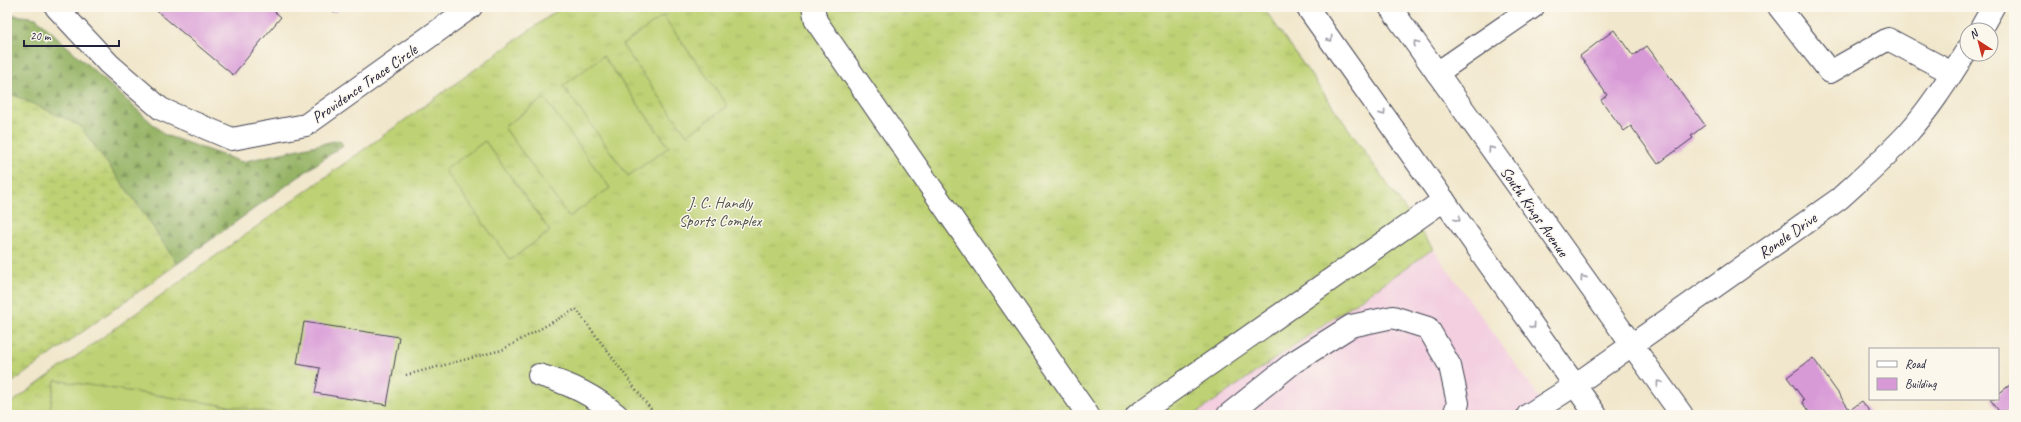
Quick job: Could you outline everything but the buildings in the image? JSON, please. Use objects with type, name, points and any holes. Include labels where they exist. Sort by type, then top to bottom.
[{"type":"street","name":"Providence Trace Circle","points":[[56,7],[109,64],[161,109],[232,139],[306,124],[471,7]]},
{"type":"street","points":[[813,7],[816,20],[1088,415]]},
{"type":"street","points":[[1307,7],[1596,415]]},
{"type":"street","name":"South Kings Avenue","points":[[1390,7],[1682,415]]},
{"type":"street","points":[[1437,72],[1533,7]]},
{"type":"street","points":[[1779,7],[1830,72],[1888,40],[1952,74]]},
{"type":"street","points":[[1985,22],[1993,7]]},
{"type":"street","name":"Ronele Drive","points":[[1528,415],[1574,385],[1839,199],[1876,166],[1908,132],[1940,91],[1960,62]]},
{"type":"street","points":[[1137,415],[1444,200]]},
{"type":"street","points":[[1228,415],[1294,362],[1351,326],[1393,317],[1428,328],[1450,366],[1458,403],[1454,415]]},
{"type":"street","points":[[539,375],[562,381],[602,402],[617,415]]},
{"type":"street","points":[[1557,415],[1574,385]]},
{"type":"shaded area","points":[[1433,249],[1552,415],[1194,415]]},
{"type":"green space","name":"J. C. Handly Sports Complex","points":[[562,7],[1263,7],[1433,249],[1194,415],[7,415],[7,406]]},
{"type":"green space","points":[[7,14],[36,18],[165,135],[242,162],[339,140],[343,145],[177,264],[143,212],[79,125],[7,92]]},
{"type":"green space","points":[[663,16],[728,106],[687,135],[622,45]]},
{"type":"green space","points":[[603,56],[669,147],[628,176],[563,86]]},
{"type":"green space","points":[[7,92],[79,125],[143,212],[177,264],[7,386]]},
{"type":"green space","points":[[544,98],[610,188],[569,217],[504,127]]},
{"type":"green space","points":[[485,141],[550,231],[510,260],[445,170]]},
{"type":"green space","points":[[55,380],[288,415],[49,415]]}]
